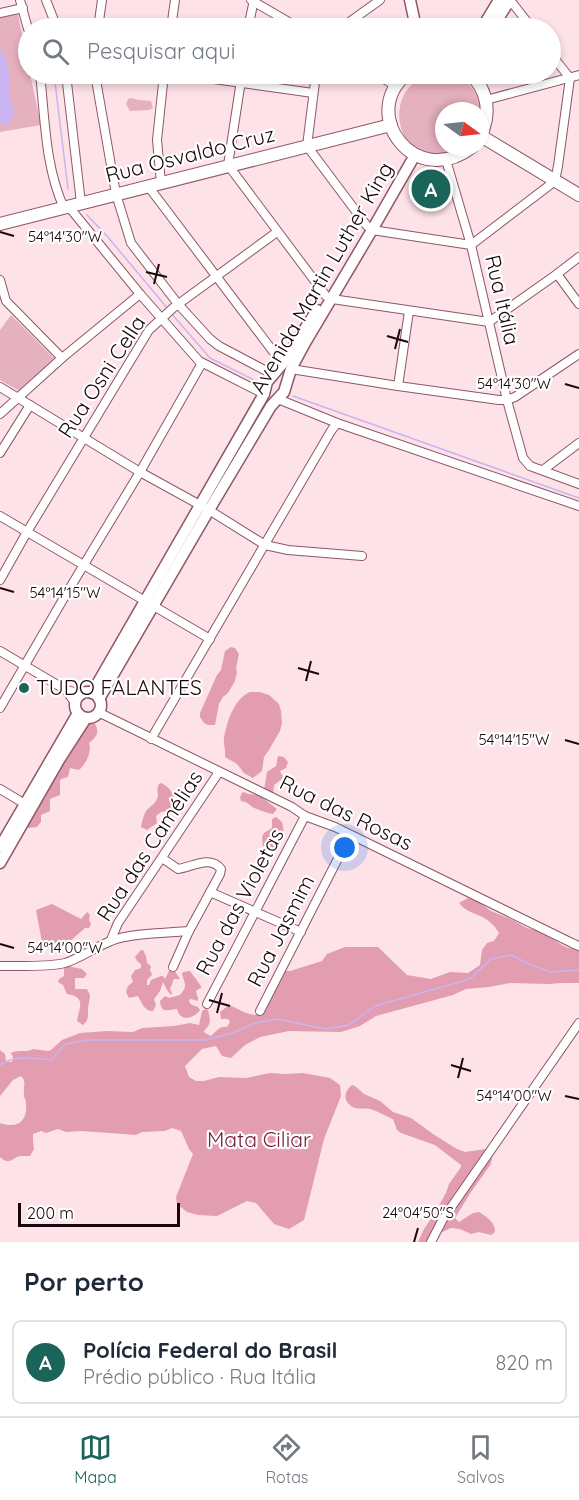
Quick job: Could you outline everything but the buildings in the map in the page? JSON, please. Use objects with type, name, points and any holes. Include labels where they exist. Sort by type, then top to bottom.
[{"type":"highway","points":[[479,84],[486,100]]},
{"type":"highway","points":[[396,86],[389,105],[391,124],[401,144],[424,159],[435,161],[460,156]]},
{"type":"highway","name":"Rua Osvaldo Cruz","points":[[0,224],[391,124]]},
{"type":"highway","points":[[489,142],[579,195]]},
{"type":"main road","points":[[410,0],[414,18]]},
{"type":"main road","points":[[488,18],[499,0]]},
{"type":"main road","points":[[498,18],[510,0]]},
{"type":"main road","name":"Avenida Martin Luther King","points":[[0,847],[85,703],[149,603],[239,449],[264,394],[267,382],[287,366],[412,153]]},
{"type":"main road","name":"Avenida Martin Luther King","points":[[239,449],[284,392],[287,366]]},
{"type":"main road","points":[[274,375],[286,382]]},
{"type":"main road","points":[[264,394],[278,399]]},
{"type":"main road","points":[[85,703],[100,708],[98,712]]},
{"type":"main road","name":"Avenida Martin Luther King","points":[[0,863],[59,760],[85,703]]},
{"type":"street","points":[[46,0],[53,18]]},
{"type":"street","points":[[99,18],[102,0]]},
{"type":"street","points":[[172,18],[175,0]]},
{"type":"street","points":[[250,18],[253,0],[283,18]]},
{"type":"street","points":[[355,18],[380,0]]},
{"type":"street","points":[[510,0],[524,18]]},
{"type":"street","points":[[0,13],[21,4]]},
{"type":"street","points":[[314,84],[307,146],[370,228],[471,245],[555,181],[574,77],[561,64]]},
{"type":"street","points":[[41,84],[49,158],[58,194],[71,206],[140,294],[163,316],[202,363],[264,394]]},
{"type":"street","points":[[66,84],[71,206]]},
{"type":"street","points":[[96,84],[116,194],[131,243],[176,306],[210,339],[274,375]]},
{"type":"street","points":[[161,183],[157,140],[163,84]]},
{"type":"street","points":[[240,84],[228,165],[328,297],[489,322],[579,257]]},
{"type":"street","points":[[247,84],[313,93]]},
{"type":"street","points":[[392,84],[396,86]]},
{"type":"street","points":[[486,100],[547,84]]},
{"type":"street","name":"Rua Itália","points":[[446,160],[471,245],[523,458],[530,466],[579,484]]},
{"type":"street","points":[[148,186],[274,354],[287,366],[398,386],[507,400],[579,354]]},
{"type":"street","name":"Rua Osni Cella","points":[[0,580],[149,330],[176,306],[277,232]]},
{"type":"street","points":[[557,274],[579,304]]},
{"type":"street","points":[[0,280],[3,303],[62,358]]},
{"type":"street","points":[[0,414],[62,358],[140,294]]},
{"type":"street","points":[[398,386],[409,311]]},
{"type":"street","points":[[0,708],[202,363]]},
{"type":"street","points":[[0,387],[265,545],[288,550],[362,556]]},
{"type":"street","points":[[278,399],[337,423],[579,506]]},
{"type":"street","points":[[0,453],[30,405]]},
{"type":"street","points":[[151,739],[337,423]]},
{"type":"street","points":[[543,470],[579,443]]},
{"type":"street","points":[[0,516],[210,639]]},
{"type":"street","points":[[0,651],[85,703]]},
{"type":"street","name":"Rua das Rosas","points":[[98,712],[292,807],[305,816],[330,824],[579,946]]},
{"type":"street","name":"Rua das Camélias","points":[[111,940],[118,923],[219,772]]},
{"type":"street","points":[[0,789],[25,804]]},
{"type":"street","name":"Rua das Violetas","points":[[207,1004],[305,816]]},
{"type":"street","name":"Rua Jasmim","points":[[260,1011],[350,835]]},
{"type":"street","points":[[162,858],[178,869],[205,862],[217,865],[221,869],[173,967]]},
{"type":"street","points":[[210,892],[301,932]]},
{"type":"street","points":[[0,966],[62,964],[111,940],[189,931]]},
{"type":"street","points":[[431,1242],[443,1220],[579,1023]]},
{"type":"shaded area","points":[[18,14],[18,84],[32,84],[41,125],[0,132],[0,18]]},
{"type":"shaded area","points":[[0,49],[8,67],[10,97],[14,112],[12,120],[7,125],[0,124]]},
{"type":"shaded area","points":[[414,84],[469,84],[479,102],[435,102],[435,154],[426,153],[413,146],[404,135],[400,120],[400,105],[406,91]]},
{"type":"shaded area","points":[[131,98],[151,101],[153,108],[130,111],[126,104]]},
{"type":"shaded area","points":[[11,315],[56,360],[21,392],[0,380],[0,330]]},
{"type":"green space","points":[[231,647],[235,648],[239,654],[235,681],[219,704],[215,725],[208,725],[200,717],[200,713],[221,670],[225,651]]},
{"type":"green space","points":[[250,692],[269,695],[279,704],[282,723],[280,731],[264,757],[262,771],[253,778],[225,757],[224,743],[232,711],[244,695]]},
{"type":"green space","points":[[89,722],[95,724],[97,732],[89,743],[90,750],[86,761],[79,770],[70,768],[68,777],[60,781],[60,795],[50,799],[50,811],[41,815],[41,822],[37,827],[28,828],[50,781],[67,758],[74,741]]},
{"type":"green space","points":[[278,756],[284,757],[288,762],[286,768],[280,771],[283,777],[274,785],[273,794],[264,790],[267,772],[276,766]]},
{"type":"green space","points":[[161,783],[173,794],[174,806],[172,810],[161,812],[156,816],[157,823],[147,830],[141,827],[143,819],[146,811],[157,799],[158,786]]},
{"type":"green space","points":[[244,792],[259,795],[277,809],[273,814],[254,808],[241,801],[240,797]]},
{"type":"green space","points":[[276,817],[282,822],[284,833],[278,832],[277,843],[273,849],[267,849],[263,846],[262,837],[272,828],[272,819]]},
{"type":"green space","name":"Mata Ciliar","points":[[468,898],[527,928],[540,931],[568,948],[579,948],[579,983],[510,983],[466,989],[453,995],[376,1016],[360,1026],[341,1032],[289,1031],[260,1037],[245,1045],[231,1058],[222,1056],[216,1046],[202,1049],[185,1066],[189,1077],[196,1081],[219,1077],[246,1078],[270,1073],[303,1073],[330,1078],[340,1085],[341,1096],[324,1139],[304,1220],[289,1229],[274,1224],[256,1203],[247,1201],[217,1216],[187,1212],[177,1204],[176,1197],[193,1154],[181,1131],[172,1128],[136,1135],[66,1132],[58,1129],[46,1133],[41,1131],[33,1134],[34,1149],[30,1156],[21,1156],[8,1161],[0,1157],[0,1123],[12,1125],[20,1122],[25,1115],[26,1100],[21,1076],[13,1080],[0,1096],[0,1050],[5,1054],[6,1061],[12,1062],[11,1053],[33,1049],[48,1051],[62,1040],[80,1033],[133,1032],[142,1028],[190,1023],[199,1025],[202,1011],[206,1009],[210,1021],[204,1031],[211,1036],[220,1028],[227,1027],[230,1022],[228,1019],[221,1019],[220,1012],[229,1005],[248,1014],[260,1014],[284,971],[322,961],[327,954],[345,947],[378,947],[407,975],[431,979],[450,972],[468,973],[480,965],[482,950],[487,943],[494,941],[499,933],[483,917],[467,910],[459,903]]},
{"type":"green space","points":[[52,904],[81,919],[87,912],[90,915],[89,928],[85,928],[60,950],[43,948],[36,910]]},
{"type":"green space","points":[[141,950],[146,956],[147,963],[151,966],[152,975],[147,980],[147,985],[151,980],[161,976],[165,979],[170,969],[174,970],[180,979],[174,979],[170,989],[171,995],[163,982],[154,999],[156,1005],[153,1011],[145,1008],[138,996],[129,998],[126,992],[128,986],[133,982],[131,976],[135,970],[141,968],[141,964],[135,957]]},
{"type":"green space","points":[[67,966],[82,969],[87,974],[84,978],[75,978],[75,989],[87,989],[90,995],[88,1018],[83,1025],[77,1021],[79,1000],[67,994],[63,985],[58,982],[64,976],[64,969]]},
{"type":"green space","points":[[190,971],[201,988],[196,992],[198,1001],[191,999],[189,1002],[200,1010],[186,1018],[180,1016],[177,1009],[164,1010],[160,1001],[165,996],[169,998],[180,995],[185,987],[182,974]]},
{"type":"green space","points":[[352,1085],[364,1094],[380,1101],[393,1112],[411,1118],[457,1149],[465,1152],[486,1149],[492,1157],[491,1164],[455,1218],[459,1222],[479,1212],[492,1223],[495,1232],[491,1235],[479,1232],[471,1234],[451,1228],[438,1234],[433,1242],[418,1242],[461,1165],[435,1145],[401,1133],[397,1130],[393,1119],[373,1110],[351,1106],[346,1100],[346,1094]]},
{"type":"waterway","points":[[55,84],[68,189]]},
{"type":"waterway","points":[[87,215],[168,309]]},
{"type":"waterway","points":[[171,313],[210,358],[258,382]]},
{"type":"waterway","points":[[293,396],[579,498]]},
{"type":"waterway","points":[[0,1065],[18,1058],[51,1060],[65,1044],[87,1040],[206,1040],[233,1033],[252,1024],[277,1019],[325,1029],[349,1025],[375,1006],[470,979],[491,959],[511,955],[550,972],[579,970]]},
{"type":"place","name":"Polícia Federal do Brasil","points":[[431,189]]},
{"type":"place","name":"TUDO FALANTES","points":[[24,688]]}]
